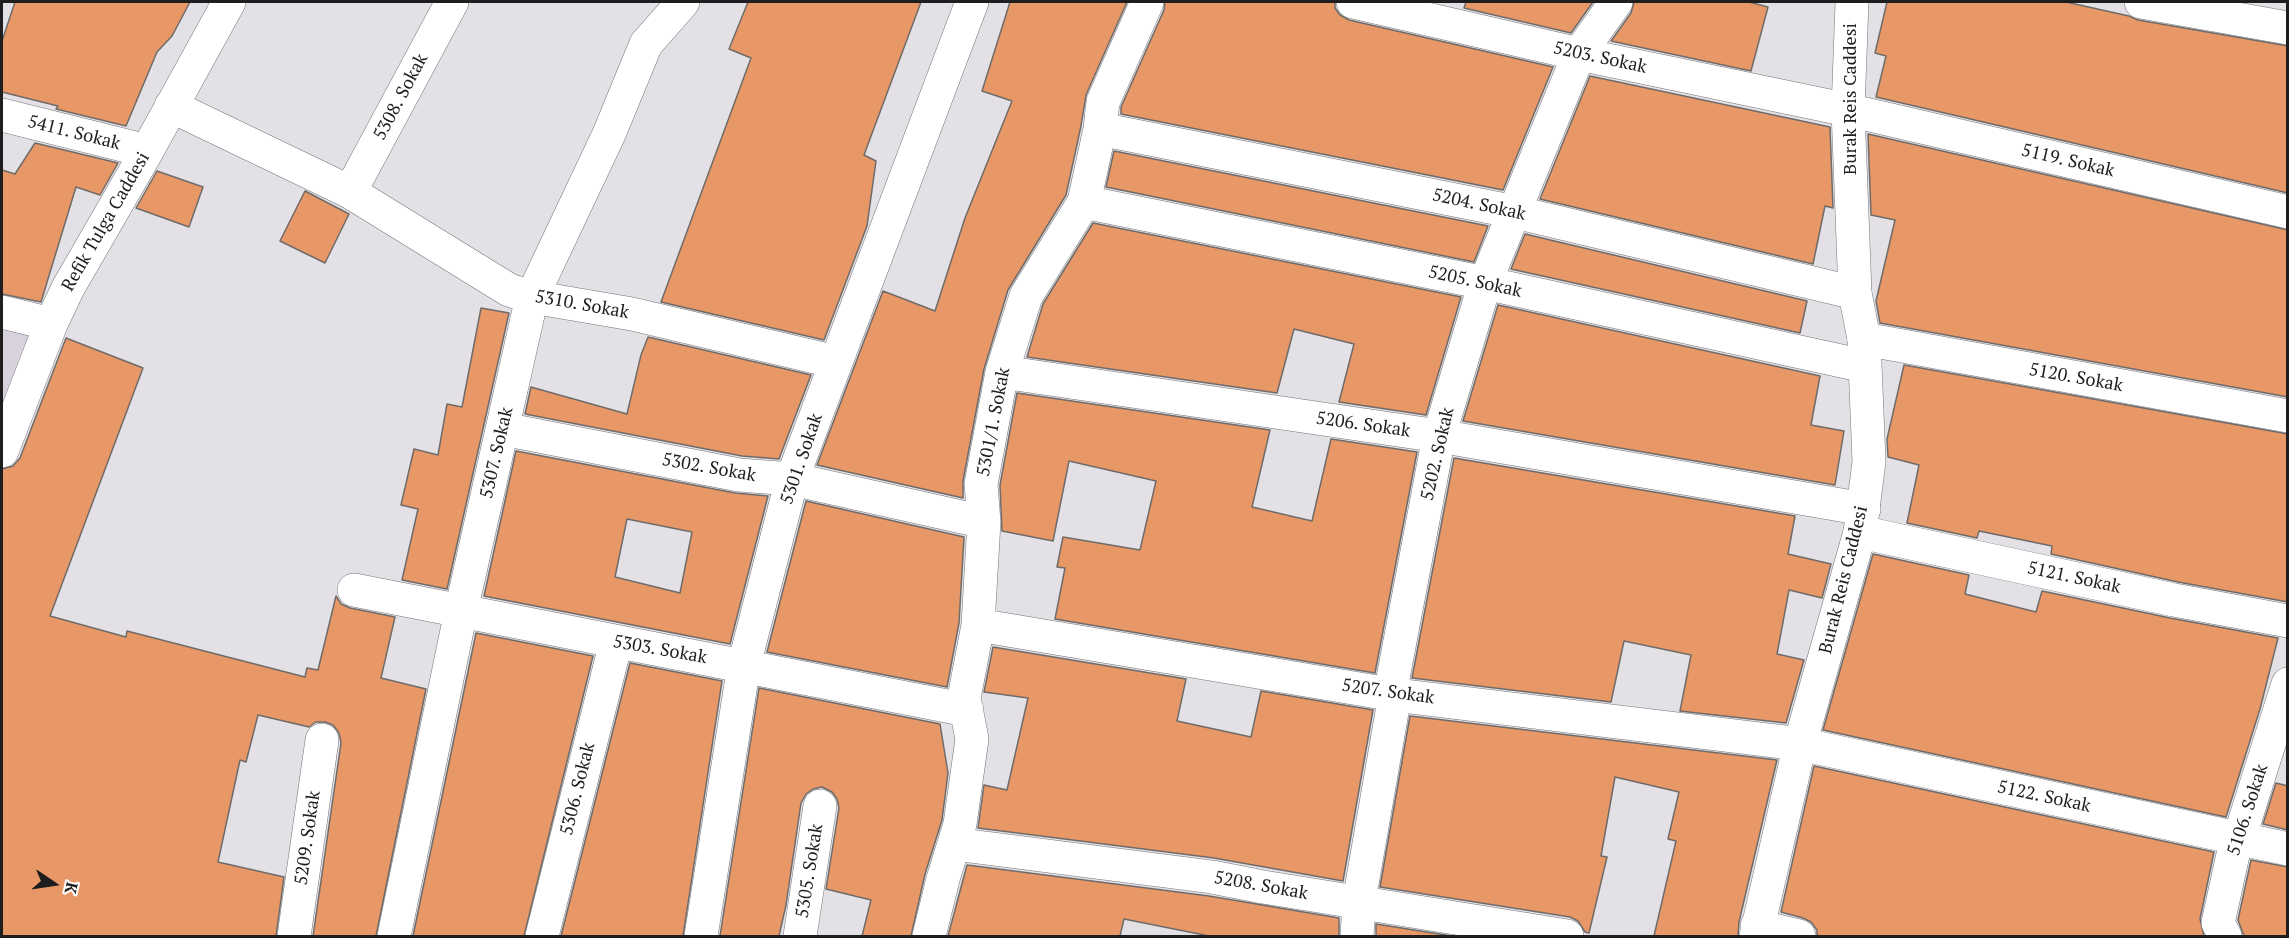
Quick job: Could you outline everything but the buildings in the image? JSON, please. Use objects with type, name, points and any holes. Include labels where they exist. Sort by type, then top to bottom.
[{"type":"street","name":"Refik Tulga Caddesi","points":[[2,451],[51,324],[68,288],[229,2]]},
{"type":"street","name":"5308. Sokak","points":[[350,192],[452,2]]},
{"type":"street","name":"5307. Sokak","points":[[394,936],[461,610],[532,297],[609,134],[646,44],[683,2]]},
{"type":"street","name":"5301. Sokak","points":[[701,936],[744,665],[792,479],[972,2]]},
{"type":"street","name":"5301/1. Sokak","points":[[929,936],[960,824],[972,739],[964,698],[978,625],[984,522],[981,484],[1002,372],[1026,296],[1084,202],[1100,129],[1103,102],[1147,2]]},
{"type":"street","name":"5203. Sokak","points":[[1353,2],[1579,54],[1848,110]]},
{"type":"street","name":"5202. Sokak","points":[[1357,936],[1359,902],[1395,695],[1393,678],[1439,436],[1485,284],[1579,54],[1616,2]]},
{"type":"street","name":"Burak Reis Caddesi","points":[[1757,931],[1800,744],[1862,521],[1869,462],[1864,352],[1855,293],[1848,110],[1852,2]]},
{"type":"street","points":[[2141,2],[2288,28]]},
{"type":"street","name":"5310. Sokak","points":[[171,106],[350,192],[509,290],[532,297],[632,314],[836,363]]},
{"type":"street","name":"5119. Sokak","points":[[1848,110],[2288,212]]},
{"type":"street","name":"5411. Sokak","points":[[2,115],[147,151]]},
{"type":"street","name":"5204. Sokak","points":[[1100,129],[1515,212],[1855,293]]},
{"type":"street","name":"5205. Sokak","points":[[1084,202],[1485,284],[1864,352]]},
{"type":"street","points":[[2,312],[51,324]]},
{"type":"street","name":"5120. Sokak","points":[[1864,352],[2288,416]]},
{"type":"street","name":"5206. Sokak","points":[[1002,372],[1439,436],[1862,521]]},
{"type":"street","name":"5302. Sokak","points":[[503,429],[739,475],[792,479],[984,522]]},
{"type":"street","name":"5121. Sokak","points":[[1862,521],[2174,600],[2288,621]]},
{"type":"street","name":"5303. Sokak","points":[[354,590],[967,710]]},
{"type":"street","name":"5207. Sokak","points":[[978,625],[1395,695],[1800,744]]},
{"type":"street","name":"5306. Sokak","points":[[542,936],[616,642]]},
{"type":"street","name":"5106. Sokak","points":[[2225,936],[2218,923],[2234,850],[2288,684]]},
{"type":"street","name":"5209. Sokak","points":[[294,936],[322,740]]},
{"type":"street","name":"5122. Sokak","points":[[1800,744],[2288,849]]},
{"type":"street","name":"5305. Sokak","points":[[800,936],[820,806]]},
{"type":"street","name":"5208. Sokak","points":[[954,844],[1212,877],[1566,936]]},
{"type":"street","points":[[1757,931],[1799,936]]},
{"type":"shaded area","points":[[2,308],[42,318],[2,436]]}]
